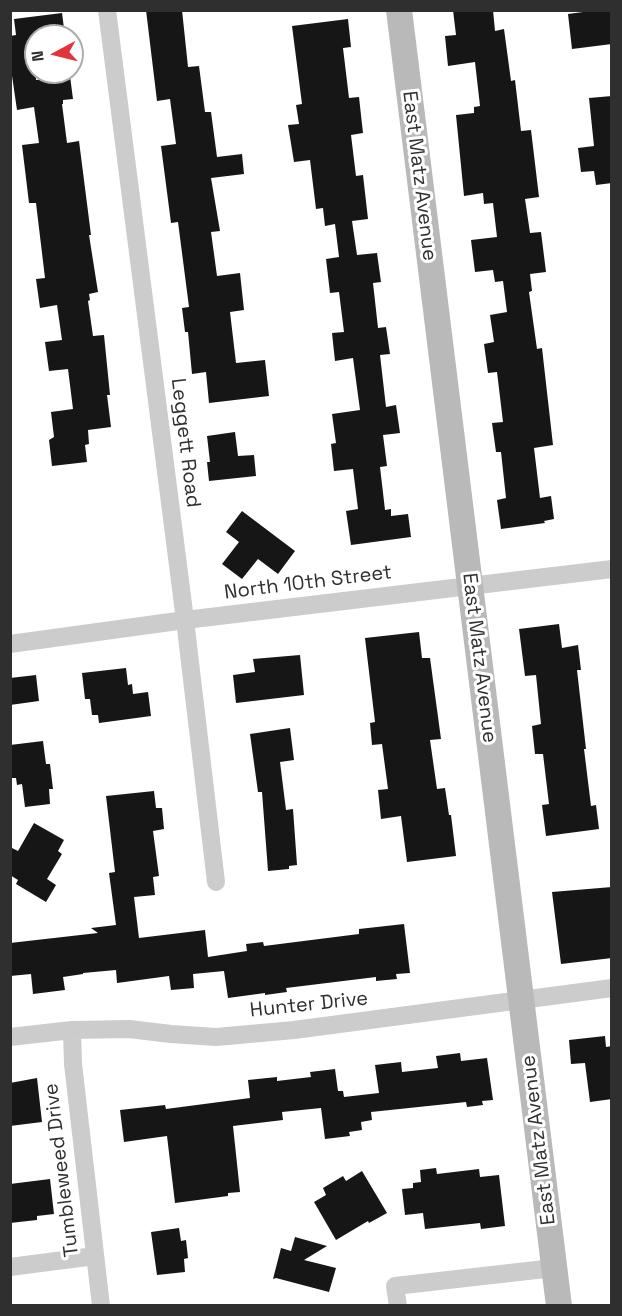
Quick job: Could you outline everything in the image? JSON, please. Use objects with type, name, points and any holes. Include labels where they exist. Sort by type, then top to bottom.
[{"type":"street","name":"Leggett Road","points":[[107,10],[216,882]]},
{"type":"street","name":"East Matz Avenue","points":[[399,10],[559,1305]]},
{"type":"street","name":"North 10th Street","points":[[10,644],[185,620],[471,587],[612,568]]},
{"type":"street","name":"Hunter Drive","points":[[10,1037],[72,1030],[129,1029],[171,1034],[224,1036],[306,1029],[612,988]]},
{"type":"street","name":"Tumbleweed Drive","points":[[72,1030],[73,1064],[101,1305]]},
{"type":"street","points":[[10,1267],[94,1256]]},
{"type":"street","points":[[398,1305],[396,1286],[554,1268]]},
{"type":"building","points":[[146,10],[182,10],[188,67],[199,66],[205,112],[211,112],[217,157],[242,154],[244,174],[211,178],[220,231],[211,232],[217,276],[240,273],[244,310],[230,312],[236,363],[265,360],[269,396],[209,403],[206,372],[192,374],[188,332],[185,332],[182,308],[189,307],[178,222],[171,223],[161,146],[176,144],[170,99],[157,101]]},
{"type":"building","points":[[453,10],[493,10],[495,31],[504,29],[511,81],[515,80],[521,131],[531,130],[539,197],[525,199],[530,233],[541,232],[546,272],[530,274],[532,291],[529,292],[537,349],[542,348],[553,445],[534,448],[540,498],[551,496],[554,519],[544,521],[545,523],[501,529],[497,500],[506,498],[501,452],[496,452],[492,423],[503,422],[497,372],[488,373],[484,344],[494,342],[490,315],[507,312],[503,281],[495,282],[493,270],[475,272],[471,240],[497,237],[493,203],[484,204],[483,193],[464,196],[456,115],[474,113],[474,107],[480,106],[475,62],[448,66],[445,36],[456,35]]},
{"type":"building","points":[[582,10],[612,10],[612,44],[572,49],[568,14],[583,12]]},
{"type":"building","points":[[62,13],[63,24],[24,24],[24,84],[71,84],[73,99],[63,100],[62,104],[67,143],[79,141],[91,235],[89,235],[98,292],[89,294],[90,300],[88,301],[93,336],[104,335],[110,395],[107,395],[111,427],[88,430],[89,444],[85,445],[87,462],[52,466],[49,440],[54,437],[51,412],[73,409],[68,369],[49,371],[45,342],[62,340],[57,305],[40,308],[36,279],[45,278],[36,203],[29,203],[22,145],[39,143],[34,107],[17,110],[10,62],[10,36],[16,35],[14,19]]},
{"type":"building","points":[[348,19],[351,47],[343,48],[349,98],[359,97],[363,133],[351,135],[356,176],[363,175],[368,219],[352,221],[357,255],[377,253],[381,282],[373,283],[378,328],[386,327],[390,354],[380,355],[386,407],[396,405],[400,433],[383,435],[387,466],[380,467],[385,510],[391,509],[391,516],[408,514],[411,537],[351,545],[346,511],[358,509],[353,469],[334,471],[331,444],[336,443],[332,414],[360,410],[353,358],[335,361],[332,333],[344,332],[339,292],[330,293],[326,259],[339,257],[335,224],[325,226],[323,208],[316,209],[310,160],[294,162],[288,125],[299,124],[296,105],[302,104],[292,26]]},
{"type":"building","points":[[612,96],[612,183],[596,185],[594,171],[581,172],[578,148],[594,146],[589,98]]},
{"type":"building","points":[[235,432],[238,456],[254,455],[256,476],[209,481],[207,462],[210,462],[207,436]]},
{"type":"building","points":[[242,511],[295,551],[278,574],[258,559],[242,579],[222,564],[239,542],[226,532]]},
{"type":"building","points":[[559,624],[562,648],[578,645],[581,670],[577,670],[586,749],[584,749],[591,806],[596,805],[599,829],[546,836],[542,805],[549,804],[543,754],[535,754],[532,726],[541,724],[536,675],[525,676],[519,629]]},
{"type":"building","points":[[419,632],[422,658],[430,658],[441,739],[430,740],[437,789],[445,788],[456,856],[407,862],[401,816],[381,819],[378,790],[388,789],[382,744],[372,745],[370,723],[375,722],[365,638]]},
{"type":"building","points":[[300,655],[304,695],[236,703],[233,675],[255,672],[253,659]]},
{"type":"building","points":[[126,668],[128,685],[132,684],[133,694],[148,692],[151,716],[99,723],[98,715],[92,715],[90,699],[85,699],[82,673]]},
{"type":"building","points":[[36,675],[39,701],[10,705],[10,678]]},
{"type":"building","points":[[290,728],[294,760],[280,762],[286,810],[293,809],[297,865],[289,866],[289,869],[268,871],[262,792],[258,792],[250,734]]},
{"type":"building","points":[[43,741],[46,764],[50,764],[53,789],[49,789],[50,804],[25,807],[22,784],[17,785],[16,778],[10,778],[10,745]]},
{"type":"building","points":[[154,791],[156,808],[162,808],[164,829],[153,831],[159,876],[153,877],[155,895],[134,897],[139,938],[205,930],[208,957],[247,951],[246,944],[263,942],[264,946],[359,934],[359,929],[404,924],[410,973],[396,974],[397,979],[376,981],[376,977],[286,988],[287,992],[228,998],[224,971],[193,974],[194,988],[171,990],[169,976],[117,983],[116,970],[63,977],[65,990],[33,994],[31,974],[10,976],[10,943],[98,933],[91,928],[116,925],[109,873],[115,872],[106,796]]},
{"type":"building","points":[[34,823],[64,840],[58,851],[62,854],[47,879],[56,885],[46,902],[16,884],[18,880],[10,875],[10,847],[18,851]]},
{"type":"building","points":[[612,887],[612,958],[561,964],[552,892]]},
{"type":"building","points":[[605,1036],[606,1047],[612,1046],[612,1099],[590,1102],[585,1063],[571,1064],[569,1040]]},
{"type":"building","points":[[460,1053],[461,1061],[487,1058],[493,1100],[482,1101],[483,1105],[467,1107],[466,1102],[371,1112],[372,1120],[361,1122],[362,1130],[349,1132],[350,1136],[325,1139],[321,1108],[282,1112],[283,1120],[233,1126],[240,1192],[228,1193],[228,1196],[175,1203],[167,1136],[124,1142],[120,1110],[165,1105],[166,1109],[250,1098],[248,1080],[277,1077],[277,1081],[311,1077],[310,1072],[335,1069],[338,1091],[343,1091],[344,1097],[379,1093],[375,1065],[401,1062],[402,1072],[438,1068],[436,1056]]},
{"type":"building","points":[[37,1078],[42,1122],[10,1126],[10,1083]]},
{"type":"building","points":[[436,1168],[437,1174],[479,1169],[480,1177],[499,1175],[505,1226],[481,1229],[480,1223],[425,1229],[423,1213],[405,1215],[402,1189],[413,1188],[413,1183],[421,1182],[420,1170]]},
{"type":"building","points":[[362,1171],[387,1213],[369,1223],[368,1221],[336,1240],[314,1202],[326,1195],[323,1188],[343,1176],[346,1181]]},
{"type":"building","points":[[50,1179],[54,1214],[37,1216],[37,1220],[10,1223],[10,1184]]},
{"type":"building","points":[[179,1228],[181,1241],[186,1240],[188,1258],[184,1259],[185,1272],[157,1275],[151,1232]]},
{"type":"building","points":[[295,1237],[327,1246],[304,1260],[336,1268],[329,1292],[273,1279],[281,1248],[291,1251]]}]
